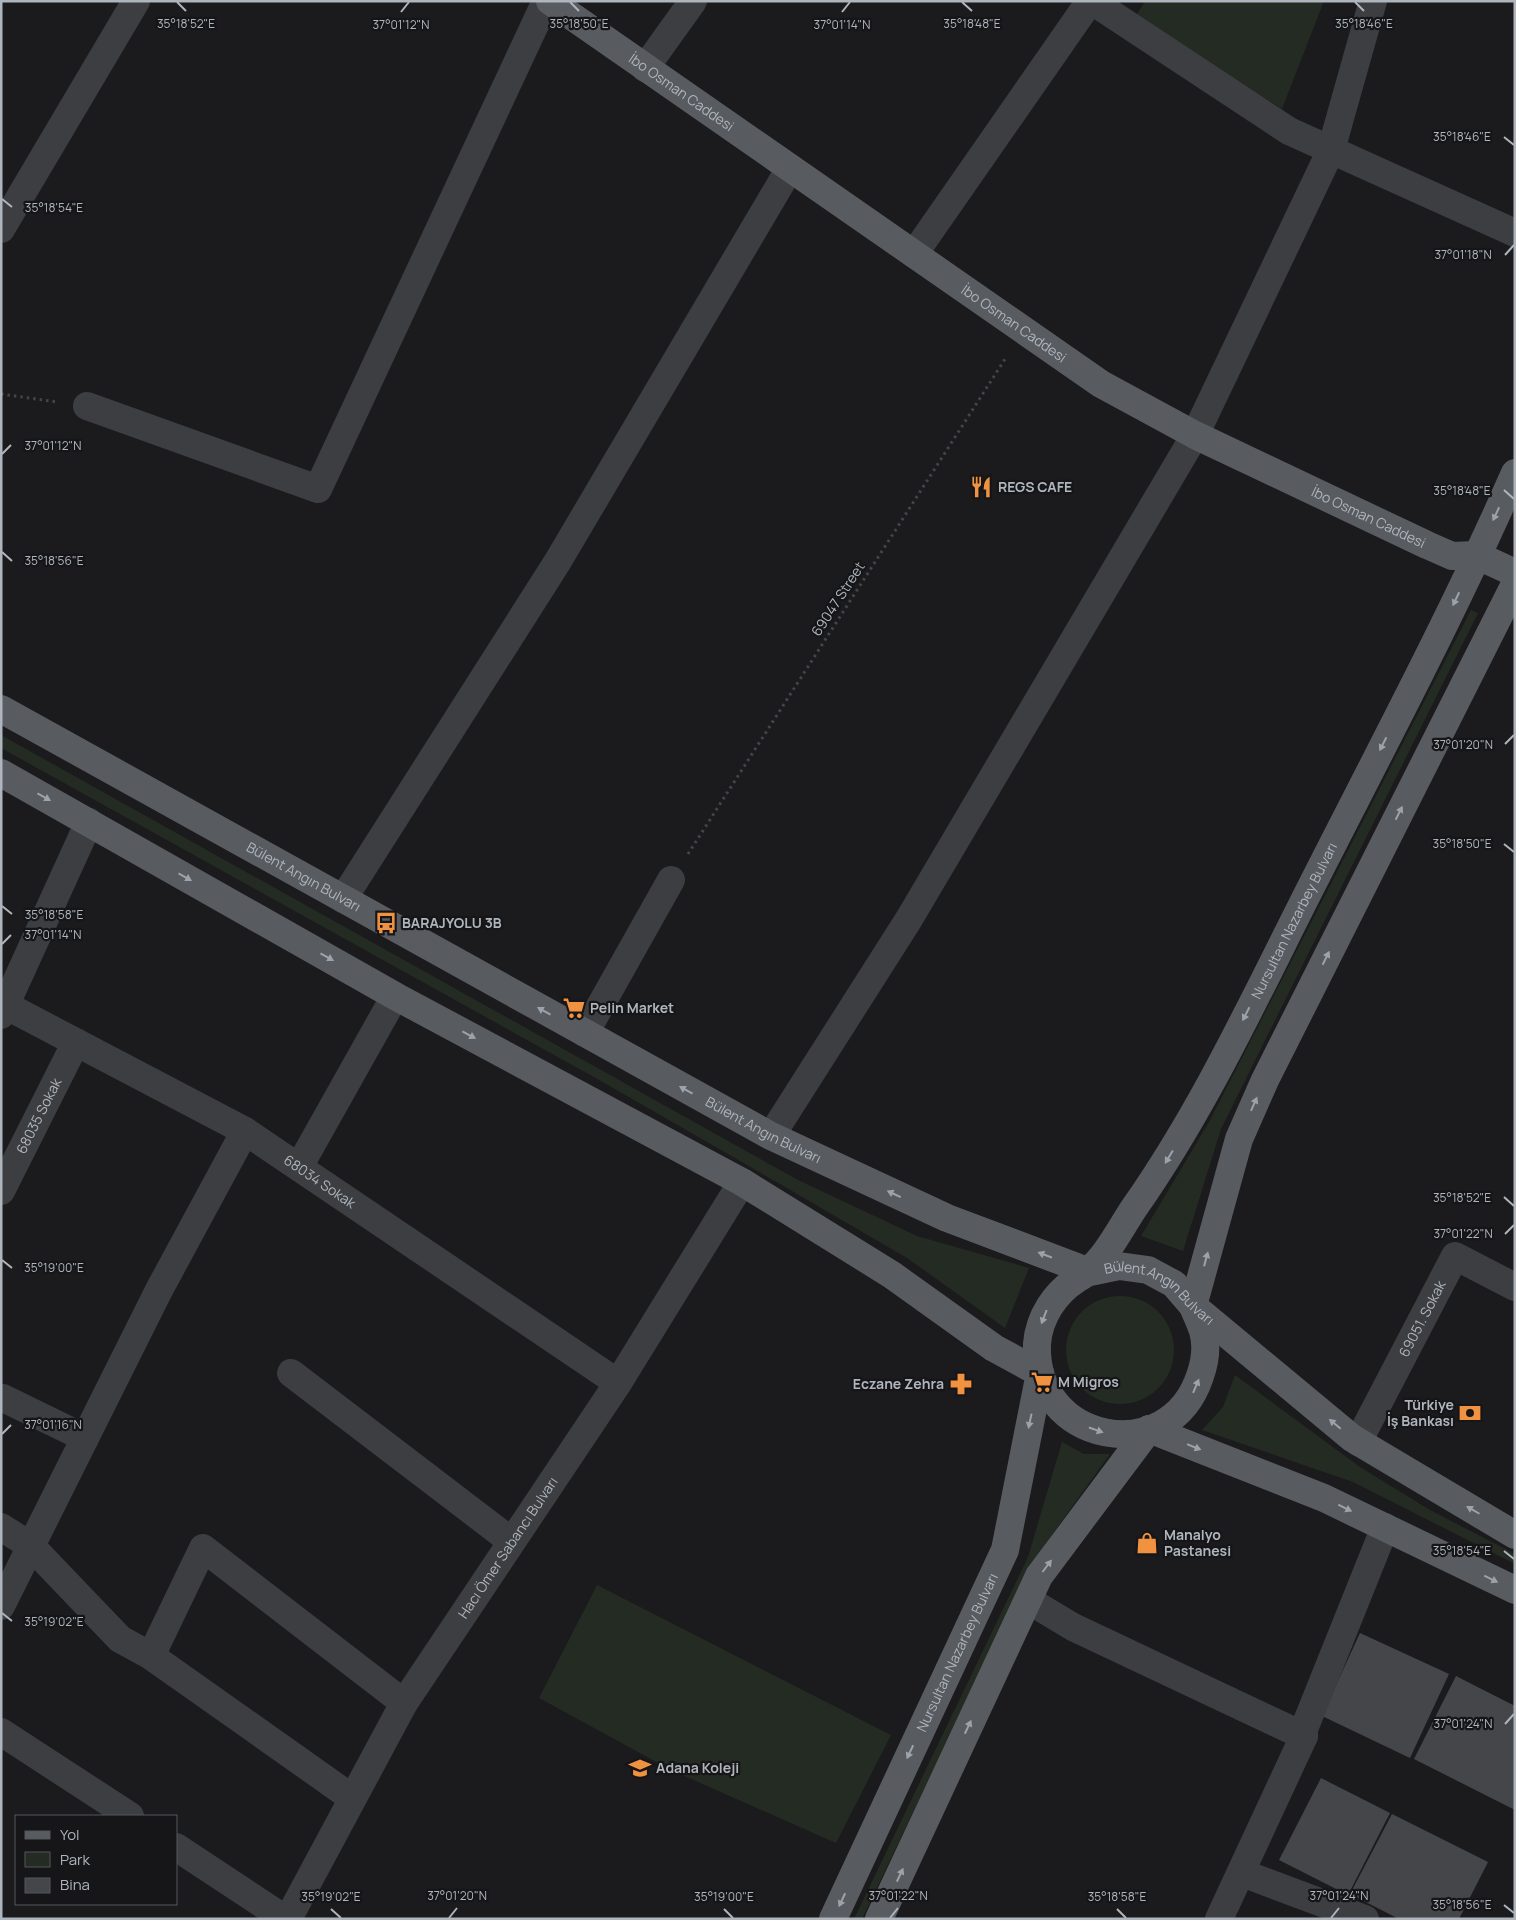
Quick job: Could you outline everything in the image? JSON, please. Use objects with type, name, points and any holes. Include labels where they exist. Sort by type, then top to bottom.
[{"type":"main road","name":"İbo Osman Caddesi","points":[[548,1],[1101,384],[1195,435],[1452,556],[1476,555],[1515,573]]},
{"type":"main road","name":"Nursultan Nazarbey Bulvarı","points":[[1090,1272],[1168,1160],[1214,1079],[1476,555],[1515,473]]},
{"type":"main road","points":[[1090,1272],[1065,1287],[1047,1310],[1038,1335],[1036,1362],[1044,1387],[1059,1409],[1080,1425],[1105,1434],[1131,1434],[1157,1427],[1179,1412],[1195,1391],[1204,1363],[1204,1333],[1193,1306],[1239,1139],[1261,1088],[1515,584]]},
{"type":"main road","name":"Bülent Angın Bulvarı","points":[[1,709],[770,1136],[946,1218],[1090,1272],[1119,1266],[1148,1270],[1174,1284],[1193,1306],[1358,1442],[1515,1535]]},
{"type":"main road","points":[[1,774],[395,996],[742,1182],[892,1275],[994,1348],[1040,1373]]},
{"type":"main road","name":"Nursultan Nazarbey Bulvarı","points":[[833,1919],[1005,1550],[1040,1373]]},
{"type":"main road","points":[[1149,1429],[1324,1498],[1515,1590]]},
{"type":"main road","points":[[879,1919],[1039,1576],[1149,1429]]},
{"type":"street","points":[[1,228],[136,1]]},
{"type":"street","points":[[87,406],[318,489],[548,1]]},
{"type":"street","points":[[645,68],[693,1]]},
{"type":"street","points":[[914,254],[1091,1],[1290,131],[1515,233]]},
{"type":"street","points":[[770,1136],[909,919],[1195,435],[1331,150],[1373,1]]},
{"type":"street","points":[[343,899],[558,561],[790,168]]},
{"type":"street","points":[[4,1011],[89,822]]},
{"type":"street","points":[[585,1033],[671,880]]},
{"type":"street","points":[[299,1167],[395,996]]},
{"type":"street","name":"68034 Sokak","points":[[4,1011],[76,1042],[245,1131],[618,1383]]},
{"type":"street","name":"68035 Sokak","points":[[1,1191],[76,1042]]},
{"type":"street","points":[[1,1606],[159,1290],[245,1131]]},
{"type":"street","name":"Hacı Ömer Sabancı Bulvarı","points":[[286,1919],[404,1703],[618,1383],[742,1182]]},
{"type":"street","name":"69051. Sokak","points":[[1358,1442],[1455,1256],[1515,1288]]},
{"type":"street","points":[[291,1373],[511,1541]]},
{"type":"street","points":[[2,1398],[85,1438]]},
{"type":"street","points":[[1,1527],[31,1546],[120,1639],[151,1656],[352,1798]]},
{"type":"street","points":[[1219,1919],[1304,1736],[1304,1730],[1385,1528]]},
{"type":"street","points":[[151,1656],[203,1548],[404,1703]]},
{"type":"street","points":[[1028,1600],[1073,1627],[1304,1736]]},
{"type":"street","points":[[1,1732],[128,1815]]},
{"type":"street","points":[[178,1848],[286,1919]]},
{"type":"street","points":[[1242,1873],[1365,1919]]},
{"type":"path","name":"69047 Street","points":[[671,880],[1023,330]]},
{"type":"path","points":[[1,394],[87,406]]},
{"type":"green space","points":[[1145,1],[1324,1],[1282,109],[1136,16]]},
{"type":"green space","points":[[1471,610],[1478,613],[1221,1129],[1183,1251],[1141,1236],[1209,1122]]},
{"type":"green space","points":[[1,735],[798,1180],[917,1236],[1029,1268],[1005,1328],[907,1258],[792,1191],[601,1081],[1,748]]},
{"type":"green space","points":[[1120,1296],[1141,1300],[1159,1311],[1170,1329],[1174,1350],[1170,1371],[1159,1389],[1141,1400],[1120,1404],[1099,1400],[1081,1389],[1070,1371],[1066,1350],[1070,1329],[1081,1311],[1099,1300]]},
{"type":"green space","points":[[1235,1375],[1360,1467],[1430,1510],[1515,1554],[1515,1564],[1353,1482],[1202,1430],[1223,1407]]},
{"type":"green space","points":[[1062,1442],[1084,1454],[1110,1454],[1034,1560],[862,1919],[854,1919],[1028,1557]]},
{"type":"green space","points":[[597,1585],[891,1735],[836,1843],[671,1770],[539,1698]]},
{"type":"building","points":[[1360,1633],[1449,1674],[1410,1758],[1322,1716]]},
{"type":"building","points":[[1456,1676],[1515,1706],[1515,1810],[1414,1759]]},
{"type":"building","points":[[1321,1778],[1390,1813],[1348,1895],[1279,1860]]},
{"type":"building","points":[[1392,1814],[1488,1862],[1459,1919],[1399,1919],[1350,1894]]},
{"type":"place","name":"REGS CAFE","points":[[981,487]]},
{"type":"place","name":"BARAJYOLU 3B","points":[[386,923]]},
{"type":"place","name":"Pelin Market","points":[[574,1008]]},
{"type":"place","name":"M Migros","points":[[1042,1382]]},
{"type":"place","name":"Eczane Zehra","points":[[961,1384]]},
{"type":"place","name":"Türkiye İş Bankası","points":[[1470,1413]]},
{"type":"place","name":"Manalyo Pastanesi","points":[[1147,1543]]},
{"type":"place","name":"Adana Koleji","points":[[640,1768]]}]
